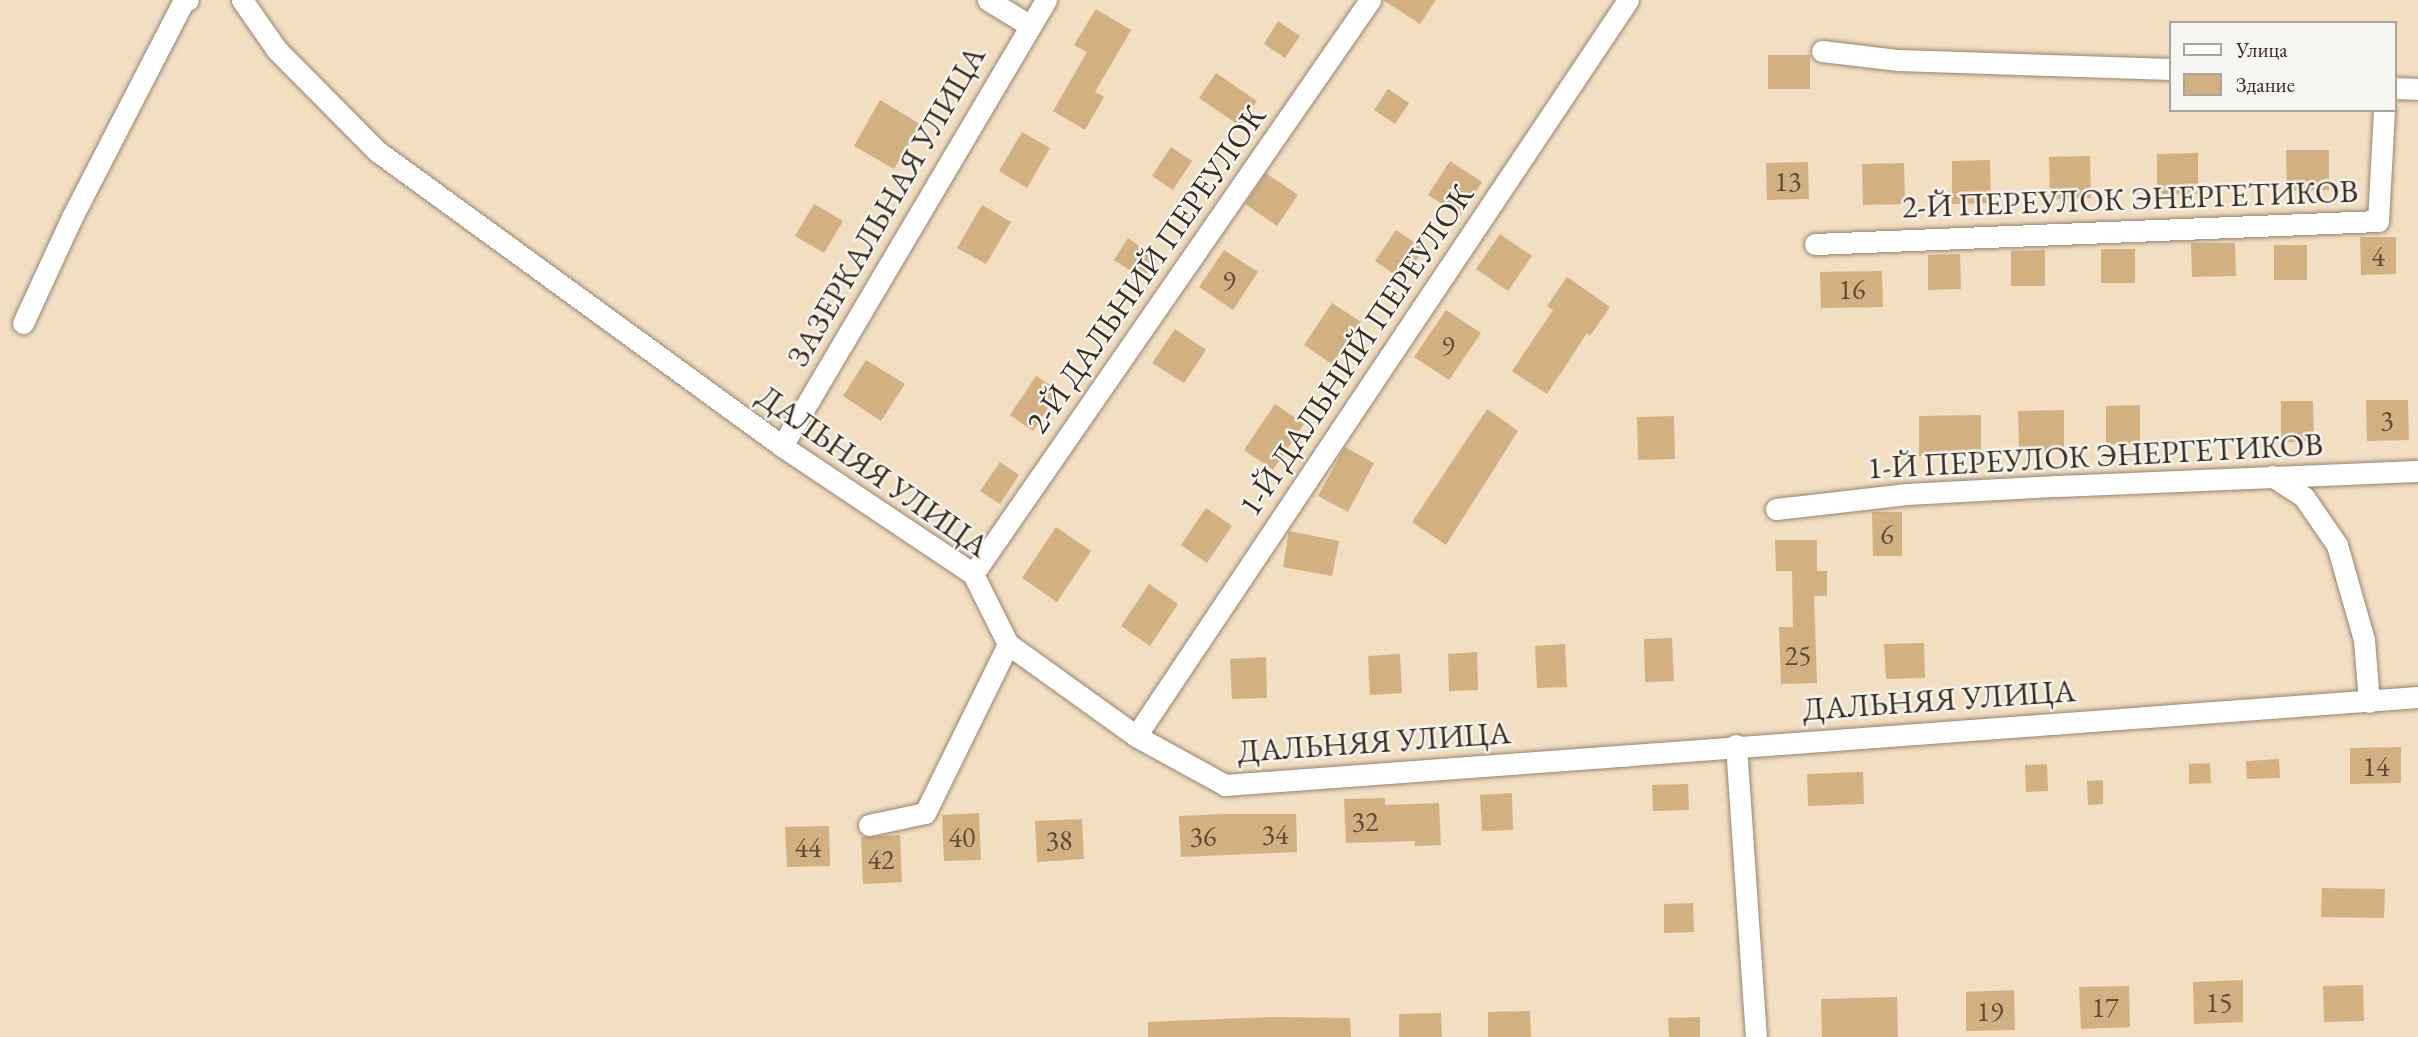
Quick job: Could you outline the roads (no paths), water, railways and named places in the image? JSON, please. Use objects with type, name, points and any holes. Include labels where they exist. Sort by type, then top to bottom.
[{"type":"street","name":"ДАЛЬНЯЯ УЛИЦА","points":[[242,0],[277,50],[377,151],[782,446],[973,574],[1007,644],[1136,736],[1226,785],[1736,745],[2418,698]]},
{"type":"street","points":[[988,0],[1029,25]]},
{"type":"street","name":"ЗАЗЕРКАЛЬНАЯ УЛИЦА","points":[[782,446],[1046,0]]},
{"type":"street","name":"2-Й ДАЛЬНИЙ ПЕРЕУЛОК","points":[[973,574],[1370,0]]},
{"type":"street","name":"1-Й ДАЛЬНИЙ ПЕРЕУЛОК","points":[[1136,736],[1628,0]]},
{"type":"street","points":[[23,323],[183,1]]},
{"type":"street","points":[[1822,51],[1898,60],[2170,69]]},
{"type":"street","points":[[2397,88],[2418,89]]},
{"type":"street","name":"2-Й ПЕРЕУЛОК ЭНЕРГЕТИКОВ","points":[[1815,244],[2378,221],[2384,112]]},
{"type":"street","name":"1-Й ПЕРЕУЛОК ЭНЕРГЕТИКОВ","points":[[1776,509],[1907,495],[2418,471]]},
{"type":"street","points":[[2272,476],[2304,497],[2337,545],[2364,640],[2369,702]]},
{"type":"street","points":[[869,824],[925,813],[1007,644]]},
{"type":"street","points":[[1736,745],[1756,1037]]}]
